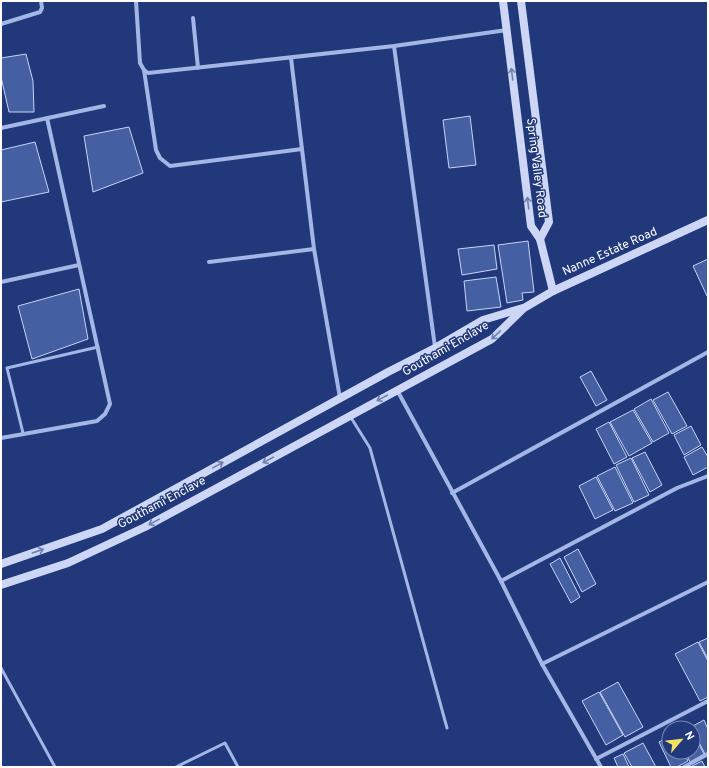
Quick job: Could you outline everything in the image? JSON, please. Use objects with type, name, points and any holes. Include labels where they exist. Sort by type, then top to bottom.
[{"type":"street","points":[[1,24],[40,12],[42,8],[41,1]]},
{"type":"street","points":[[136,1],[140,63],[144,70],[156,150],[160,158],[170,166],[302,149]]},
{"type":"street","name":"Spring Valley Road","points":[[503,1],[531,226],[540,239]]},
{"type":"street","name":"Spring Valley Road","points":[[521,1],[548,222],[540,239]]},
{"type":"street","points":[[193,18],[198,68]]},
{"type":"street","points":[[144,70],[148,73],[155,73],[394,46],[507,30]]},
{"type":"street","points":[[394,46],[435,348]]},
{"type":"street","points":[[291,58],[314,249],[340,398]]},
{"type":"street","points":[[1,128],[104,106]]},
{"type":"street","points":[[1,438],[22,433],[97,421],[105,414],[110,404],[47,118]]},
{"type":"street","name":"Nanne Estate Road","points":[[524,308],[553,290],[708,220]]},
{"type":"street","points":[[540,239],[553,290]]},
{"type":"street","points":[[209,262],[314,249]]},
{"type":"street","points":[[1,282],[79,264]]},
{"type":"street","name":"Gouthami Enclave","points":[[1,564],[102,529],[340,398],[435,348],[483,320],[524,308]]},
{"type":"street","name":"Gouthami Enclave","points":[[1,585],[68,563],[145,527],[492,339],[524,308]]},
{"type":"street","points":[[452,493],[708,352]]},
{"type":"street","points":[[397,390],[501,581],[542,664],[601,767]]},
{"type":"street","points":[[501,581],[677,488],[708,476]]},
{"type":"street","points":[[542,664],[708,582]]},
{"type":"street","points":[[596,759],[708,701]]},
{"type":"street","points":[[684,767],[708,754]]},
{"type":"lane","points":[[22,433],[7,368],[98,347]]},
{"type":"lane","points":[[350,416],[370,448],[447,728]]},
{"type":"lane","points":[[1,668],[55,767]]},
{"type":"lane","points":[[176,767],[225,743],[238,767]]},
{"type":"building","points":[[26,54],[33,81],[34,112],[9,112],[1,77],[1,58]]},
{"type":"building","points":[[470,116],[476,165],[449,168],[443,120]]},
{"type":"building","points":[[129,127],[143,173],[93,192],[84,136]]},
{"type":"building","points":[[35,142],[49,192],[1,202],[1,150]]},
{"type":"building","points":[[528,241],[534,292],[522,293],[523,300],[507,303],[498,245]]},
{"type":"building","points":[[494,245],[497,269],[462,275],[458,249]]},
{"type":"building","points":[[708,259],[708,296],[707,296],[693,266]]},
{"type":"building","points":[[496,277],[501,307],[467,311],[464,281]]},
{"type":"building","points":[[79,289],[88,339],[32,359],[18,306]]},
{"type":"building","points":[[591,371],[607,400],[596,406],[580,377]]},
{"type":"building","points":[[668,392],[687,426],[672,434],[653,400]]},
{"type":"building","points":[[651,399],[669,433],[653,442],[634,409]]},
{"type":"building","points":[[633,410],[652,443],[629,456],[610,422]]},
{"type":"building","points":[[609,422],[627,457],[614,464],[596,429]]},
{"type":"building","points":[[691,426],[701,445],[684,455],[674,435]]},
{"type":"building","points":[[702,447],[708,457],[708,467],[693,475],[684,457]]},
{"type":"building","points":[[645,452],[662,485],[650,492],[632,458]]},
{"type":"building","points":[[631,458],[649,495],[634,502],[616,465]]},
{"type":"building","points":[[615,467],[633,503],[615,511],[597,476]]},
{"type":"building","points":[[596,477],[613,510],[595,519],[579,486]]},
{"type":"building","points":[[578,549],[596,584],[582,592],[564,557]]},
{"type":"building","points":[[560,558],[580,597],[571,603],[550,564]]},
{"type":"building","points":[[708,638],[708,659],[699,642]]},
{"type":"building","points":[[698,642],[708,661],[708,697],[700,701],[675,654]]},
{"type":"building","points":[[618,682],[643,727],[625,737],[600,692]]},
{"type":"building","points":[[599,692],[623,735],[606,745],[582,701]]},
{"type":"building","points":[[704,720],[708,729],[708,752],[705,754],[701,746],[701,722]]},
{"type":"building","points":[[643,743],[656,767],[632,767],[624,753]]},
{"type":"building","points":[[701,748],[704,754],[701,756]]},
{"type":"building","points":[[623,754],[629,767],[618,767],[614,758]]},
{"type":"building","points":[[668,760],[688,761],[677,767],[671,767]]},
{"type":"building","points":[[702,761],[705,767],[692,766]]}]
